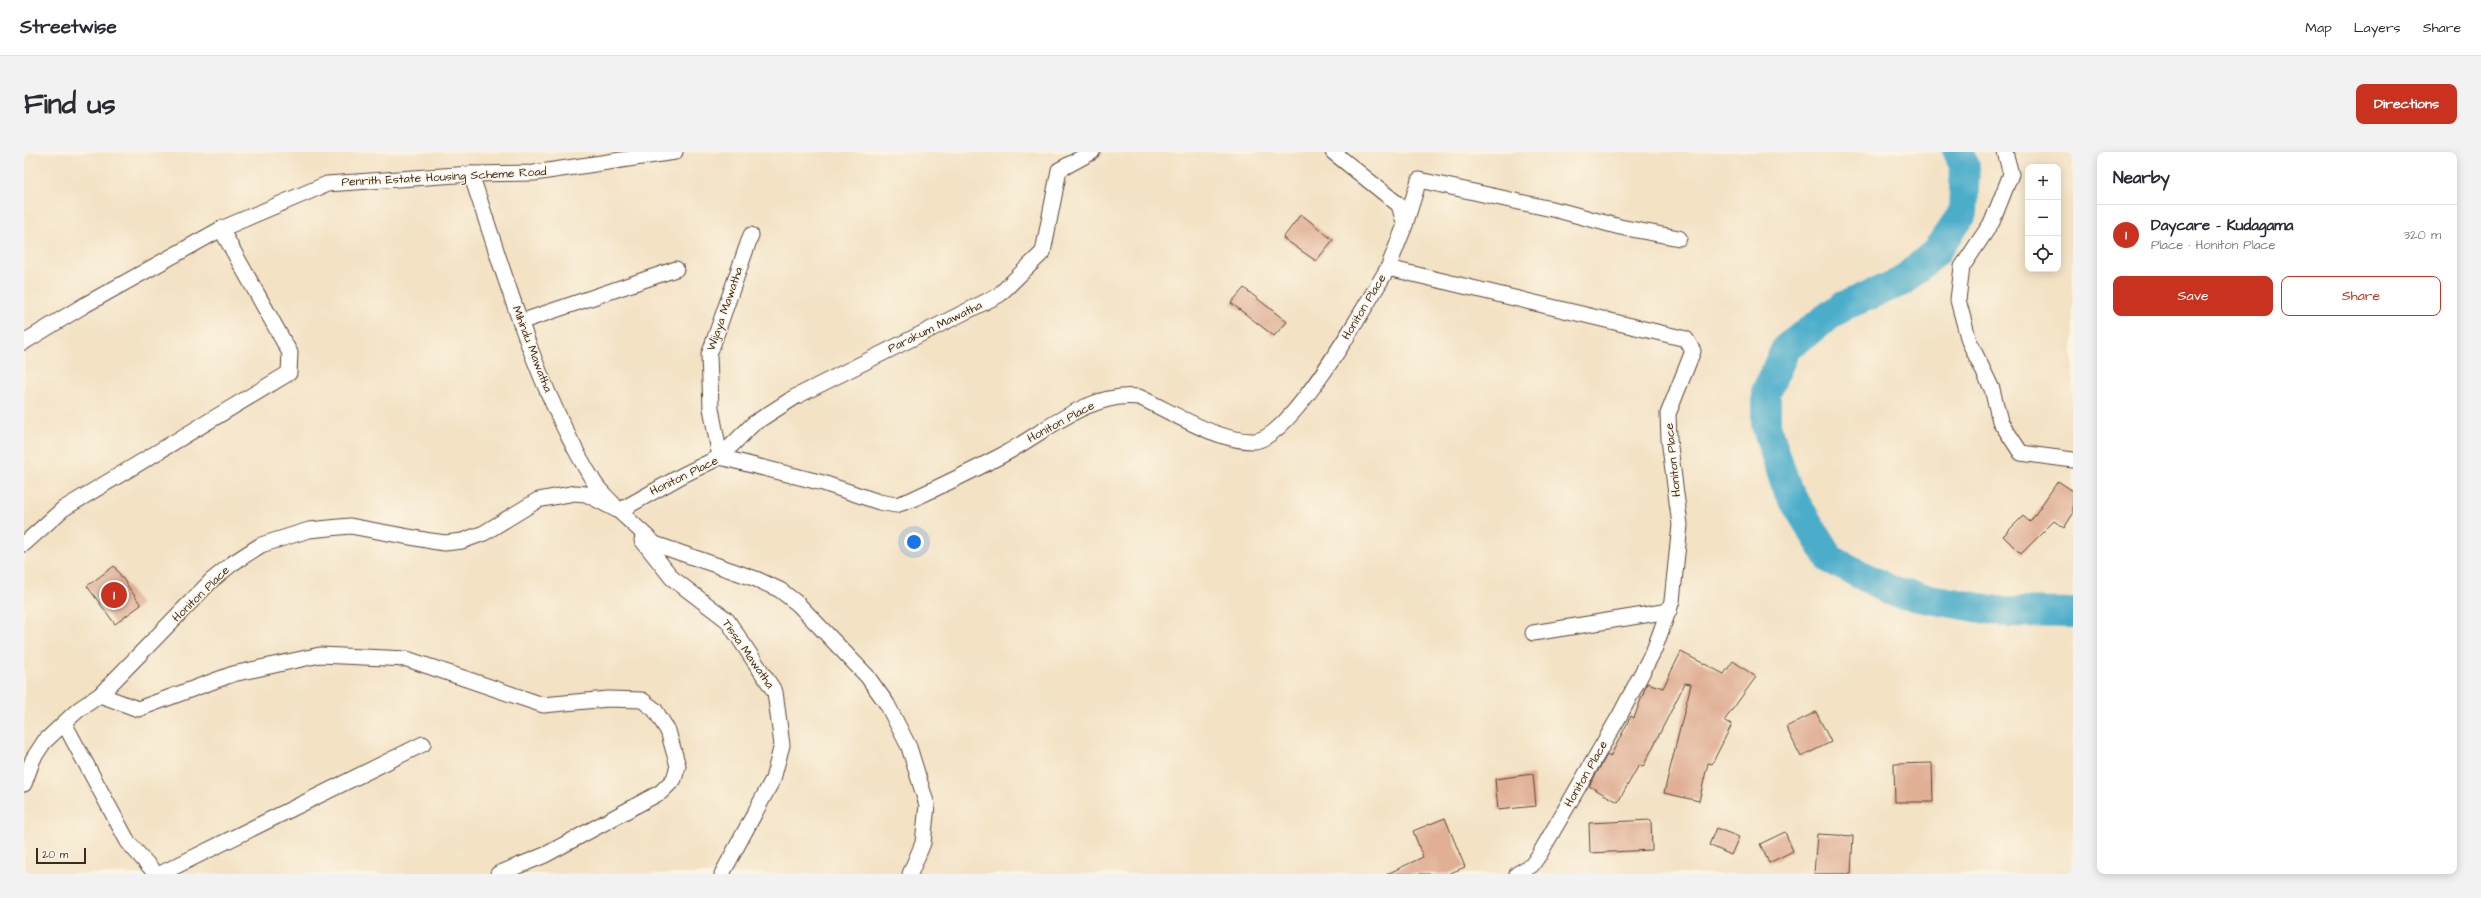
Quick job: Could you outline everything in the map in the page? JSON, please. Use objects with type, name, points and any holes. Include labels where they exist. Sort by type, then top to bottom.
[{"type":"street","name":"Penrith Estate Housing Scheme Road","points":[[24,342],[83,306],[221,229],[327,184],[471,174],[534,173],[675,152]]},
{"type":"street","name":"Parakum Mawatha","points":[[720,457],[753,424],[795,397],[1000,295],[1042,252],[1060,170],[1092,152]]},
{"type":"street","points":[[1333,152],[1399,204],[1405,225]]},
{"type":"street","points":[[2005,152],[2011,174],[1992,222],[1962,267],[1958,300],[1969,341],[1992,389],[2000,421],[2021,454],[2073,460]]},
{"type":"street","name":"Mihindu Mawatha","points":[[471,174],[520,322],[561,422],[595,484],[619,511]]},
{"type":"street","points":[[1388,268],[1405,225],[1419,180],[1561,211],[1620,227],[1679,238]]},
{"type":"street","points":[[24,544],[64,509],[289,373],[290,353],[221,229]]},
{"type":"street","name":"Wijaya Mawatha","points":[[720,457],[711,408],[709,355],[751,235]]},
{"type":"street","name":"Honiton Place","points":[[619,511],[683,475],[720,457],[823,483],[879,502],[896,505],[911,500],[1005,453],[1078,411],[1107,399],[1125,396],[1138,397],[1220,435],[1256,441],[1268,436],[1287,419],[1316,382],[1346,339],[1388,268],[1686,339],[1692,352],[1668,414],[1669,439],[1680,525],[1672,601],[1669,611],[1654,650],[1539,856],[1532,865],[1517,874]]},
{"type":"street","points":[[520,322],[676,269]]},
{"type":"street","name":"Honiton Place","points":[[24,784],[33,759],[44,742],[78,710],[100,694],[212,580],[233,563],[261,545],[309,530],[350,526],[445,543],[462,541],[484,533],[538,500],[575,493],[586,494],[619,511],[655,544],[756,579],[780,590],[798,604],[867,676],[887,704],[909,747],[927,805],[923,843],[910,874]]},
{"type":"street","name":"Tissa Mawatha","points":[[619,511],[672,578],[727,620],[775,692],[782,745],[773,779],[722,874]]},
{"type":"street","points":[[1534,633],[1669,611]]},
{"type":"street","points":[[100,694],[138,708],[233,674],[320,655],[407,659],[543,705],[608,699],[642,700],[655,710],[668,731],[678,766],[674,780],[661,792],[545,855],[498,874]]},
{"type":"street","points":[[64,723],[128,842],[156,874]]},
{"type":"street","points":[[160,874],[423,744]]},
{"type":"building","points":[[1301,214],[1333,240],[1316,261],[1283,238]]},
{"type":"building","points":[[1244,288],[1287,322],[1274,336],[1231,303]]},
{"type":"building","points":[[2058,481],[2073,491],[2073,514],[2064,528],[2054,521],[2021,554],[2003,536],[2023,516],[2030,522]]},
{"type":"building","points":[[114,566],[141,605],[115,624],[87,586]]},
{"type":"building","points":[[1681,652],[1724,674],[1733,661],[1756,677],[1724,721],[1732,724],[1712,764],[1708,763],[1699,801],[1664,793],[1691,684],[1685,683],[1643,767],[1639,765],[1618,802],[1589,786],[1607,755],[1610,757],[1631,716],[1634,718],[1647,683],[1663,688]]},
{"type":"building","points":[[1816,712],[1831,742],[1801,757],[1786,727]]},
{"type":"building","points":[[1932,763],[1933,802],[1895,802],[1894,764]]},
{"type":"building","points":[[1533,774],[1536,806],[1498,810],[1495,779]]},
{"type":"building","points":[[1445,818],[1465,867],[1448,874],[1387,874],[1423,857],[1413,831]]},
{"type":"building","points":[[1651,820],[1652,850],[1590,853],[1589,823]]},
{"type":"building","points":[[1716,828],[1739,837],[1731,855],[1709,845]]},
{"type":"building","points":[[1785,832],[1793,851],[1769,863],[1760,844]]},
{"type":"building","points":[[1817,834],[1853,836],[1851,874],[1814,874]]},
{"type":"waterway","points":[[1957,152],[1965,166],[1963,213],[1935,253],[1901,282],[1841,307],[1786,348],[1766,392],[1766,425],[1787,489],[1830,559],[1896,593],[2004,612],[2073,613]]},
{"type":"place","name":"Daycare - Kudagama","points":[[114,595]]}]
